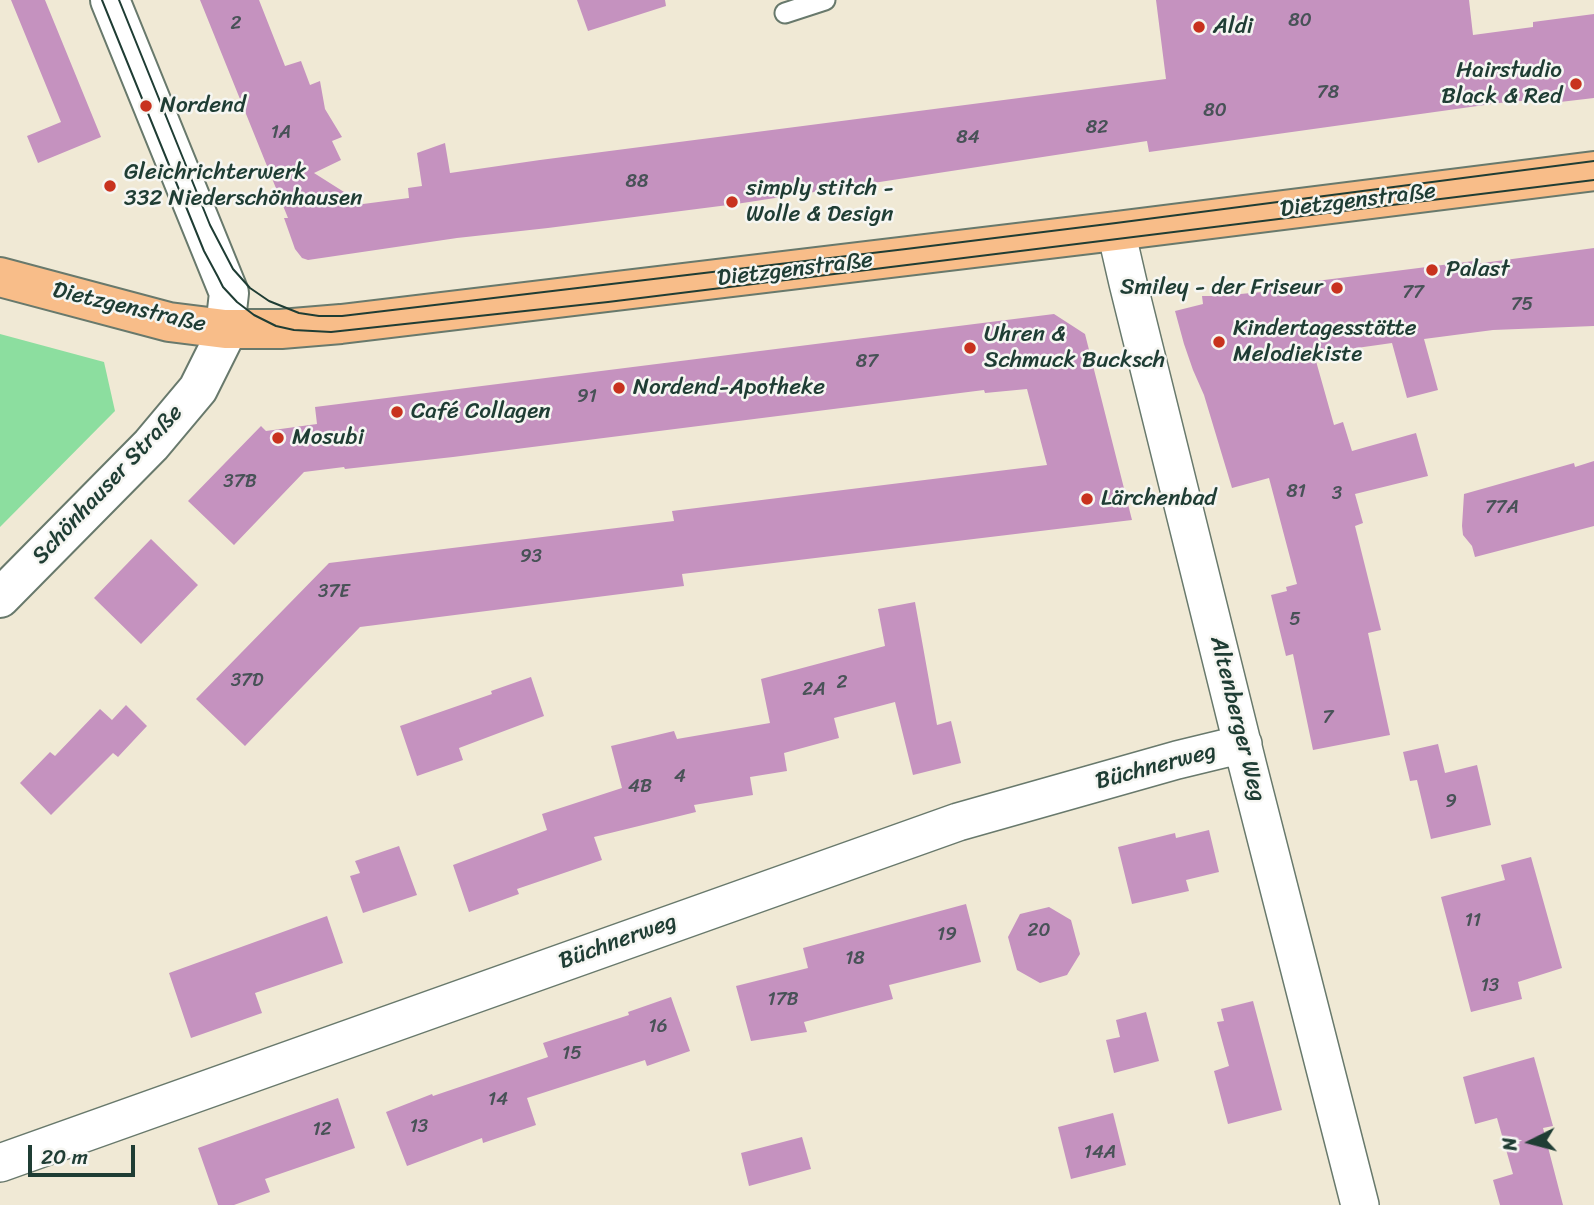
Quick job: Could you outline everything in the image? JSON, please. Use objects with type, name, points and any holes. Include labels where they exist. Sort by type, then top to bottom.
[{"type":"main road","name":"Dietzgenstraße","points":[[0,277],[190,326],[281,329],[1116,231],[1594,171]]},
{"type":"street","name":"Schönhauser Straße","points":[[0,598],[152,445],[198,389],[224,337],[229,293],[110,0]]},
{"type":"street","name":"Altenberger Weg","points":[[1116,231],[1360,1205]]},
{"type":"street","name":"Büchnerweg","points":[[0,1163],[958,822],[1243,744]]},
{"type":"lane","points":[[785,13],[824,0]]},
{"type":"green space","points":[[0,334],[104,362],[115,411],[0,527]]},
{"type":"building","points":[[11,0],[45,0],[101,137],[38,163],[27,136],[61,122]]},
{"type":"building","points":[[200,0],[259,0],[285,66],[301,61],[310,85],[320,81],[325,109],[342,137],[332,141],[341,160],[314,173],[363,204],[409,198],[408,188],[422,186],[417,153],[445,143],[450,173],[1166,79],[1156,0],[1469,0],[1473,35],[1533,27],[1533,22],[1594,14],[1594,98],[1543,104],[1542,99],[1499,103],[1149,152],[1147,141],[736,204],[457,238],[308,260],[302,258],[295,249],[284,218],[288,218]]},
{"type":"building","points":[[577,0],[665,0],[666,6],[588,31]]},
{"type":"building","points":[[1594,248],[1594,326],[1493,330],[1424,339],[1438,390],[1407,398],[1392,343],[1314,354],[1334,425],[1343,422],[1352,451],[1416,433],[1428,476],[1355,494],[1363,523],[1355,526],[1381,630],[1368,633],[1390,735],[1313,750],[1293,654],[1286,656],[1271,595],[1287,591],[1286,587],[1297,584],[1269,478],[1232,488],[1175,311],[1203,304],[1202,296],[1262,292],[1261,288]]},
{"type":"building","points":[[1054,314],[1085,334],[1132,520],[682,574],[684,586],[360,627],[245,746],[196,699],[329,563],[674,521],[672,511],[1047,465],[1027,389],[985,393],[984,390],[453,457],[304,472],[234,545],[188,501],[261,426],[266,431],[317,424],[315,407]]},
{"type":"building","points":[[1594,461],[1594,526],[1475,557],[1472,546],[1463,535],[1464,494],[1574,463],[1575,467]]},
{"type":"building","points":[[151,539],[198,585],[141,644],[94,598]]},
{"type":"building","points":[[915,602],[937,725],[951,721],[961,763],[913,775],[895,702],[834,718],[839,738],[784,753],[787,771],[750,777],[753,795],[694,805],[696,812],[594,837],[602,860],[517,889],[519,894],[469,912],[453,865],[547,830],[542,814],[622,788],[611,746],[674,731],[677,739],[770,723],[761,679],[885,646],[878,609]]},
{"type":"building","points":[[531,677],[544,716],[459,748],[463,760],[417,776],[400,726],[492,694],[491,691]]},
{"type":"building","points":[[126,705],[147,726],[118,757],[113,753],[51,815],[20,783],[50,752],[55,756],[100,709],[112,720]]},
{"type":"building","points":[[1438,744],[1445,773],[1477,765],[1491,825],[1431,839],[1417,780],[1410,781],[1403,752]]},
{"type":"building","points":[[1209,830],[1219,872],[1186,880],[1189,891],[1132,904],[1118,847],[1175,833],[1176,838]]},
{"type":"building","points":[[399,846],[417,895],[363,913],[350,876],[360,873],[355,861]]},
{"type":"building","points":[[1531,857],[1562,968],[1518,982],[1522,999],[1471,1012],[1441,897],[1505,880],[1501,865]]},
{"type":"building","points":[[966,904],[981,962],[889,985],[893,999],[804,1022],[807,1032],[751,1041],[736,986],[808,968],[803,948]]},
{"type":"building","points":[[1049,907],[1071,920],[1080,954],[1067,975],[1040,983],[1017,970],[1008,937],[1020,914]]},
{"type":"building","points":[[327,916],[343,963],[255,993],[262,1013],[191,1038],[169,973]]},
{"type":"building","points":[[671,997],[690,1051],[647,1066],[645,1060],[527,1098],[536,1125],[483,1143],[482,1138],[407,1166],[386,1112],[432,1094],[433,1096],[548,1057],[543,1043],[629,1015],[628,1012]]},
{"type":"building","points":[[1253,1001],[1282,1110],[1228,1124],[1214,1071],[1229,1066],[1217,1022],[1224,1021],[1221,1009]]},
{"type":"building","points":[[1146,1012],[1159,1061],[1114,1073],[1106,1040],[1120,1037],[1116,1020]]},
{"type":"building","points":[[1534,1057],[1553,1126],[1543,1128],[1563,1205],[1500,1205],[1493,1180],[1513,1174],[1497,1118],[1475,1124],[1463,1077]]},
{"type":"building","points":[[338,1098],[355,1148],[265,1179],[270,1192],[234,1205],[218,1205],[198,1148]]},
{"type":"building","points":[[1113,1113],[1126,1165],[1071,1179],[1058,1127]]},
{"type":"building","points":[[802,1137],[811,1169],[749,1186],[741,1153]]},
{"type":"tram line","points":[[102,0],[204,251],[223,287],[254,315],[276,326],[294,330],[331,332],[608,302],[1594,180]]},
{"type":"tram line","points":[[119,0],[210,225],[233,269],[250,288],[269,301],[299,313],[319,316],[342,316],[906,249],[1594,161]]},
{"type":"place","name":"Aldi","points":[[1199,27]]},
{"type":"place","name":"Hairstudio Black & Red","points":[[1576,84]]},
{"type":"place","name":"Nordend","points":[[146,106]]},
{"type":"place","name":"Gleichrichterwerk 332 Niederschönhausen","points":[[110,186]]},
{"type":"place","name":"simply stitch - Wolle & Design","points":[[732,202]]},
{"type":"place","name":"Palast","points":[[1432,270]]},
{"type":"place","name":"Smiley - der Friseur","points":[[1337,288]]},
{"type":"place","name":"Kindertagesstätte Melodiekiste","points":[[1219,342]]},
{"type":"place","name":"Uhren & Schmuck Bucksch","points":[[970,348]]},
{"type":"place","name":"Nordend-Apotheke","points":[[619,388]]},
{"type":"place","name":"Café Collagen","points":[[397,412]]},
{"type":"place","name":"Mosubi","points":[[278,438]]},
{"type":"place","name":"Lärchenbad","points":[[1087,499]]}]
